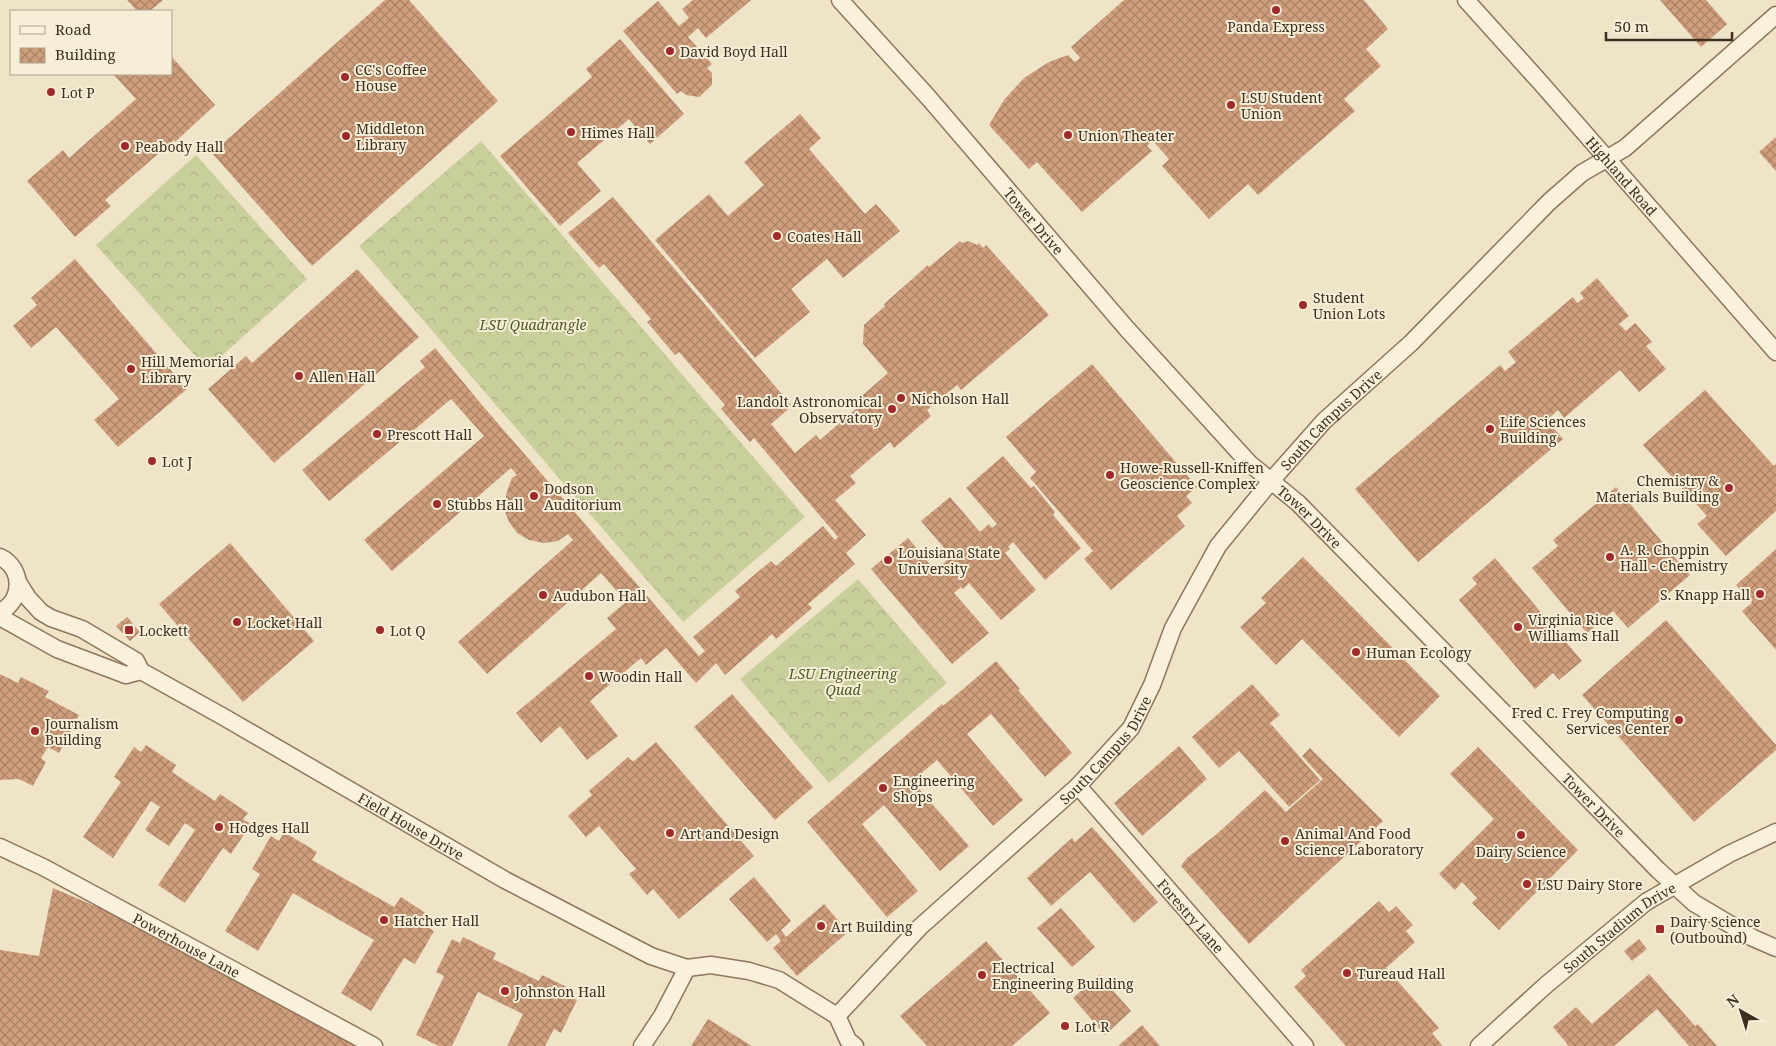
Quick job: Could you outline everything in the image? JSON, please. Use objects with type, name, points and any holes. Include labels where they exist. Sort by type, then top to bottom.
[{"type":"street","name":"Tower Drive","points":[[840,0],[928,98],[1133,336],[1249,463],[1298,503],[1654,866],[1694,903],[1754,938],[1776,948]]},
{"type":"street","name":"Highland Road","points":[[1466,0],[1776,352]]},
{"type":"street","name":"South Campus Drive","points":[[837,1016],[920,927],[1078,786],[1130,728],[1152,685],[1173,628],[1218,546],[1271,481],[1324,421],[1411,343],[1549,202],[1582,173],[1625,148],[1776,15]]},
{"type":"street","name":"Field House Drive","points":[[0,557],[11,565],[18,582],[28,598],[41,612],[51,618],[82,629],[136,661],[141,672],[222,716],[505,880],[651,956],[687,968]]},
{"type":"street","points":[[0,612],[5,610],[14,600],[18,582]]},
{"type":"street","name":"Field House Drive","points":[[0,617],[57,649],[126,675],[141,672]]},
{"type":"street","name":"Forestry Lane","points":[[1078,786],[1305,1046]]},
{"type":"street","name":"South Stadium Drive","points":[[1479,1046],[1546,986],[1646,902],[1729,854],[1776,832]]},
{"type":"street","name":"Powerhouse Lane","points":[[0,847],[43,866],[374,1046]]},
{"type":"street","points":[[642,1046],[662,1016],[687,968],[711,965],[749,971],[779,980],[837,1016],[848,1040],[855,1046]]},
{"type":"green space","name":"LSU Quadrangle","points":[[481,141],[805,517],[683,622],[359,246]]},
{"type":"green space","points":[[196,155],[307,279],[207,369],[96,245]]},
{"type":"green space","name":"LSU Engineering Quad","points":[[858,579],[947,683],[829,783],[740,679]]},
{"type":"building","points":[[127,0],[163,0],[151,10],[136,10]]},
{"type":"building","name":"Middleton Library","points":[[385,0],[409,0],[498,101],[312,266],[212,153]]},
{"type":"building","name":"David Boyd Hall","points":[[693,0],[751,0],[706,38],[698,28],[688,37],[712,64],[707,68],[712,73],[712,85],[699,97],[686,95],[681,91],[677,94],[623,31],[658,1],[679,26],[689,18],[682,9]]},
{"type":"building","name":"LSU Student Union","points":[[1124,0],[1364,0],[1388,29],[1366,49],[1381,66],[1344,99],[1355,111],[1258,195],[1248,184],[1209,219],[1162,166],[1169,159],[1153,141],[1147,146],[1152,151],[1082,212],[1037,162],[1029,169],[989,125],[1004,100],[1024,78],[1049,62],[1068,55],[1075,62],[1080,58],[1071,47]]},
{"type":"building","points":[[1660,0],[1706,0],[1727,24],[1701,47]]},
{"type":"building","name":"Himes Hall","points":[[620,39],[684,114],[650,144],[629,119],[577,163],[601,191],[560,226],[500,156],[592,77],[586,69]]},
{"type":"building","name":"Peabody Hall","points":[[172,57],[215,105],[175,142],[174,140],[105,200],[111,206],[75,237],[27,181],[63,150],[69,158],[136,99],[114,75],[172,75]]},
{"type":"building","name":"Coates Hall","points":[[800,114],[821,138],[809,149],[865,214],[876,204],[900,231],[843,278],[827,259],[791,289],[810,312],[755,358],[655,240],[709,194],[728,216],[764,185],[744,162]]},
{"type":"building","points":[[1776,137],[1776,171],[1759,152]]},
{"type":"building","points":[[613,197],[792,406],[771,424],[795,453],[816,435],[820,440],[859,406],[855,402],[888,373],[863,344],[864,325],[885,306],[884,304],[928,265],[929,267],[960,241],[962,243],[968,241],[977,245],[979,243],[983,248],[986,245],[1049,315],[961,390],[957,385],[927,410],[931,416],[894,448],[890,442],[850,476],[856,483],[835,500],[866,535],[846,553],[855,564],[808,604],[812,608],[776,639],[772,634],[725,675],[716,663],[696,683],[666,648],[646,665],[641,658],[590,701],[618,736],[587,760],[560,726],[541,743],[516,713],[616,629],[607,618],[626,602],[601,573],[487,674],[458,642],[573,540],[568,534],[558,541],[544,543],[529,540],[517,533],[509,522],[504,509],[507,491],[512,478],[517,475],[511,468],[392,571],[364,540],[484,436],[451,399],[329,501],[302,470],[425,367],[420,361],[435,348],[699,656],[705,651],[693,637],[740,597],[735,591],[771,561],[776,566],[823,526],[835,540],[838,537],[754,438],[750,442],[721,409],[725,405],[679,352],[675,355],[647,322],[651,319],[604,264],[599,268],[568,233]]},
{"type":"building","name":"Hill Memorial Library","points":[[75,259],[187,389],[118,447],[94,420],[119,399],[56,327],[31,348],[13,326],[37,305],[31,298]]},
{"type":"building","name":"Allen Hall","points":[[357,269],[419,337],[274,463],[208,389],[246,356],[252,363]]},
{"type":"building","name":"Life Sciences Building","points":[[1597,278],[1629,316],[1619,324],[1626,331],[1635,323],[1652,342],[1646,346],[1666,369],[1639,392],[1620,370],[1564,418],[1558,410],[1547,420],[1563,439],[1418,562],[1355,489],[1500,365],[1505,371],[1516,362],[1508,352],[1573,297],[1577,303],[1584,298],[1580,293]]},
{"type":"building","name":"Howe-Russell-Kniffen Geoscience Complex","points":[[1092,364],[1197,487],[1186,496],[1192,503],[1177,516],[1185,526],[1111,590],[1084,559],[1093,551],[1030,478],[1036,472],[1006,437]]},
{"type":"building","name":"Chemistry & Materials Building","points":[[1705,390],[1774,466],[1776,464],[1776,511],[1726,556],[1697,524],[1707,516],[1643,445]]},
{"type":"building","points":[[1003,456],[1031,488],[1034,486],[1055,512],[1053,515],[1081,548],[1045,580],[1013,542],[1008,547],[1010,549],[1005,553],[1036,590],[1001,620],[969,583],[963,589],[961,587],[954,593],[989,633],[952,664],[871,569],[908,538],[938,574],[945,569],[942,565],[951,556],[921,521],[950,497],[980,532],[989,524],[992,528],[997,524],[966,488]]},
{"type":"building","name":"A. R. Choppin Hall - Chemistry","points":[[1616,487],[1690,575],[1628,628],[1613,611],[1587,633],[1532,568],[1558,546],[1553,540]]},
{"type":"building","name":"Locket Hall","points":[[230,543],[314,641],[243,702],[159,604]]},
{"type":"building","name":"S. Knapp Hall","points":[[1776,549],[1776,650],[1742,611],[1752,603],[1736,585]]},
{"type":"building","name":"Human Ecology","points":[[1303,557],[1440,696],[1399,737],[1302,639],[1276,665],[1240,627],[1266,603],[1261,598]]},
{"type":"building","name":"Virginia Rice Williams Hall","points":[[1495,558],[1582,661],[1559,680],[1553,673],[1535,689],[1459,600],[1477,584],[1472,578]]},
{"type":"building","points":[[127,617],[140,632],[130,641],[116,626]]},
{"type":"building","name":"Fred C. Frey Computing Services Center","points":[[1666,620],[1776,745],[1776,750],[1694,822],[1582,695]]},
{"type":"building","name":"Engineering Shops","points":[[996,661],[1020,689],[1018,690],[1072,753],[1045,777],[991,714],[967,734],[1023,800],[993,826],[937,760],[912,781],[969,846],[940,871],[884,805],[862,824],[918,891],[887,917],[807,822],[942,704],[943,706]]},
{"type":"building","name":"Journalism Building","points":[[0,674],[18,683],[21,677],[49,691],[45,697],[79,715],[59,753],[48,747],[41,758],[46,762],[33,786],[19,779],[0,780]]},
{"type":"building","points":[[1252,684],[1280,715],[1270,723],[1320,780],[1289,807],[1239,751],[1219,768],[1192,737]]},
{"type":"building","points":[[732,694],[813,787],[775,820],[694,727]]},
{"type":"building","name":"Art and Design","points":[[656,742],[754,856],[679,919],[653,889],[647,895],[629,874],[636,869],[599,826],[586,837],[568,816],[592,795],[589,791],[628,757],[634,761]]},
{"type":"building","name":"Hodges Hall","points":[[146,745],[176,765],[172,772],[215,801],[220,794],[248,813],[243,819],[251,824],[231,854],[223,848],[185,903],[158,885],[195,830],[185,823],[169,846],[145,830],[160,807],[151,801],[113,858],[83,837],[121,782],[114,777],[134,747],[141,752]]},
{"type":"building","points":[[1179,746],[1207,779],[1142,836],[1114,803]]},
{"type":"building","name":"Dairy Science","points":[[1478,747],[1578,850],[1499,930],[1472,903],[1477,898],[1462,882],[1455,890],[1439,874],[1494,819],[1450,774]]},
{"type":"building","name":"Animal And Food Science Laboratory","points":[[1310,748],[1383,821],[1249,944],[1181,866],[1187,858],[1218,833],[1265,790],[1286,812],[1323,779],[1302,756]]},
{"type":"building","points":[[1092,827],[1158,902],[1134,923],[1090,872],[1051,906],[1027,878],[1072,838],[1075,842]]},
{"type":"building","name":"Hatcher Hall","points":[[284,832],[317,852],[312,860],[394,907],[401,897],[430,916],[424,925],[434,931],[415,964],[404,958],[371,1011],[341,993],[374,940],[293,893],[258,951],[225,931],[260,874],[252,869],[271,836],[279,841]]},
{"type":"building","name":"Art Building","points":[[754,877],[791,921],[781,930],[786,937],[824,904],[848,932],[797,976],[773,948],[781,941],[776,934],[767,942],[729,899]]},
{"type":"building","points":[[53,888],[109,912],[361,1046],[0,1046],[0,950],[39,956]]},
{"type":"building","name":"Tureaud Hall","points":[[1379,901],[1389,912],[1396,906],[1413,925],[1406,931],[1415,942],[1386,968],[1439,1028],[1432,1033],[1441,1046],[1346,1046],[1294,987],[1306,976],[1301,970]]},
{"type":"building","points":[[1061,908],[1095,947],[1072,967],[1037,928]]},
{"type":"building","name":"Johnston Hall","points":[[463,937],[496,953],[493,959],[539,981],[542,975],[573,990],[570,996],[577,1000],[561,1033],[554,1029],[545,1046],[507,1046],[523,1014],[478,992],[452,1046],[439,1046],[416,1035],[444,976],[436,972],[452,939],[460,943]]},
{"type":"building","points":[[1639,939],[1647,949],[1632,961],[1624,951]]},
{"type":"building","name":"Electrical Engineering Building","points":[[986,941],[1050,1013],[1012,1046],[927,1046],[900,1016]]},
{"type":"building","points":[[1649,974],[1695,1026],[1698,1024],[1717,1046],[1689,1046],[1657,1009],[1614,1046],[1567,1046],[1553,1027],[1576,1007],[1592,1024]]},
{"type":"building","points":[[1099,975],[1131,1011],[1105,1035],[1073,998]]},
{"type":"building","points":[[708,1019],[752,1046],[691,1046]]},
{"type":"building","points":[[1142,1025],[1160,1046],[1118,1046]]},
{"type":"place","name":"Panda Express","points":[[1276,10]]},
{"type":"place","name":"David Boyd Hall","points":[[670,51]]},
{"type":"place","name":"CC's Coffee House","points":[[345,77]]},
{"type":"place","name":"Lot P","points":[[51,92]]},
{"type":"place","name":"LSU Student Union","points":[[1231,105]]},
{"type":"place","name":"Himes Hall","points":[[571,132]]},
{"type":"place","name":"Union Theater","points":[[1068,135]]},
{"type":"place","name":"Middleton Library","points":[[346,136]]},
{"type":"place","name":"Peabody Hall","points":[[125,146]]},
{"type":"place","name":"Coates Hall","points":[[777,236]]},
{"type":"place","name":"Student Union Lots","points":[[1303,305]]},
{"type":"place","name":"Hill Memorial Library","points":[[131,369]]},
{"type":"place","name":"Allen Hall","points":[[299,376]]},
{"type":"place","name":"Nicholson Hall","points":[[901,398]]},
{"type":"place","name":"Landolt Astronomical Observatory","points":[[892,409]]},
{"type":"place","name":"Life Sciences Building","points":[[1490,429]]},
{"type":"place","name":"Prescott Hall","points":[[377,434]]},
{"type":"place","name":"Lot J","points":[[152,461]]},
{"type":"place","name":"Howe-Russell-Kniffen Geoscience Complex","points":[[1110,475]]},
{"type":"place","name":"Chemistry & Materials Building","points":[[1729,488]]},
{"type":"place","name":"Dodson Auditorium","points":[[534,496]]},
{"type":"place","name":"Stubbs Hall","points":[[437,504]]},
{"type":"place","name":"A. R. Choppin Hall - Chemistry","points":[[1610,557]]},
{"type":"place","name":"Louisiana State University","points":[[888,560]]},
{"type":"place","name":"S. Knapp Hall","points":[[1760,594]]},
{"type":"place","name":"Audubon Hall","points":[[543,595]]},
{"type":"place","name":"Locket Hall","points":[[237,622]]},
{"type":"place","name":"Virginia Rice Williams Hall","points":[[1518,627]]},
{"type":"place","name":"Lockett","points":[[129,630]]},
{"type":"place","name":"Lot Q","points":[[380,630]]},
{"type":"place","name":"Human Ecology","points":[[1356,652]]},
{"type":"place","name":"Woodin Hall","points":[[589,676]]},
{"type":"place","name":"Fred C. Frey Computing Services Center","points":[[1679,720]]},
{"type":"place","name":"Journalism Building","points":[[35,731]]},
{"type":"place","name":"Engineering Shops","points":[[883,788]]},
{"type":"place","name":"Hodges Hall","points":[[219,827]]},
{"type":"place","name":"Art and Design","points":[[670,833]]},
{"type":"place","name":"Dairy Science","points":[[1521,835]]},
{"type":"place","name":"Animal And Food Science Laboratory","points":[[1285,841]]},
{"type":"place","name":"LSU Dairy Store","points":[[1527,884]]},
{"type":"place","name":"Hatcher Hall","points":[[384,920]]},
{"type":"place","name":"Art Building","points":[[821,926]]},
{"type":"place","name":"Dairy Science (Outbound)","points":[[1660,929]]},
{"type":"place","name":"Tureaud Hall","points":[[1347,973]]},
{"type":"place","name":"Electrical Engineering Building","points":[[982,975]]},
{"type":"place","name":"Johnston Hall","points":[[505,991]]},
{"type":"place","name":"Lot R","points":[[1065,1026]]}]
